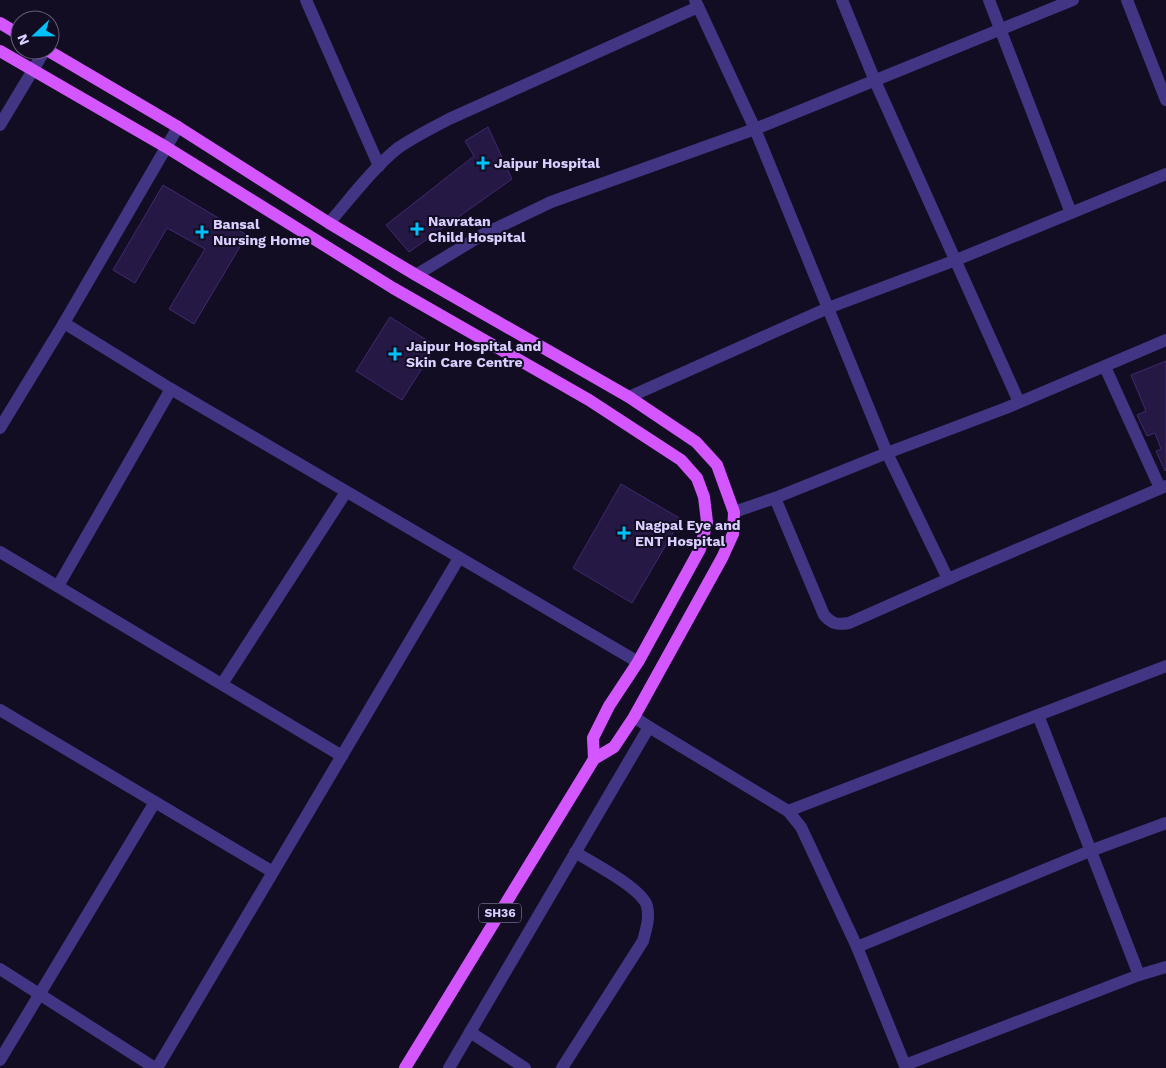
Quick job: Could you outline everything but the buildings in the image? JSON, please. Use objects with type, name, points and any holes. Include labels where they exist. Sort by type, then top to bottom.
[{"type":"main road","name":"SH36","points":[[0,51],[166,147],[393,288],[589,400],[681,460],[697,478],[704,497],[707,522],[700,549],[638,662],[609,706],[593,738],[594,759]]},
{"type":"main road","name":"SH36","points":[[60,58],[178,127],[416,275],[629,397],[696,442],[717,465],[734,512],[733,534],[722,558],[634,717],[614,747],[594,759],[406,1068]]},
{"type":"street","points":[[306,0],[379,166]]},
{"type":"street","points":[[842,0],[875,81],[1019,402]]},
{"type":"street","points":[[989,0],[1071,213]]},
{"type":"street","points":[[416,275],[482,235],[551,202],[755,129],[1073,0]]},
{"type":"street","points":[[1127,0],[1166,100]]},
{"type":"street","points":[[329,222],[379,166],[398,148],[449,119],[697,4],[755,129],[887,453],[948,579],[953,577]]},
{"type":"street","points":[[0,125],[40,60]]},
{"type":"street","points":[[0,428],[64,323],[178,127]]},
{"type":"street","points":[[629,397],[828,308],[956,260],[1166,174]]},
{"type":"street","points":[[64,323],[171,389],[638,662]]},
{"type":"street","points":[[734,512],[775,498],[1019,402],[1166,340]]},
{"type":"street","points":[[775,498],[824,616],[831,622],[839,625],[849,623],[1163,487],[1105,367]]},
{"type":"street","points":[[58,586],[171,389]]},
{"type":"street","points":[[222,684],[346,492]]},
{"type":"street","points":[[0,552],[342,756]]},
{"type":"street","points":[[0,969],[156,1068],[459,558]]},
{"type":"street","points":[[788,811],[1166,666]]},
{"type":"street","points":[[0,710],[273,872]]},
{"type":"street","points":[[1038,715],[1139,975]]},
{"type":"street","points":[[634,717],[649,728],[788,811],[801,827],[857,947],[905,1067],[1139,975],[1166,967]]},
{"type":"street","points":[[449,1068],[649,728]]},
{"type":"street","points":[[0,1060],[155,802]]},
{"type":"street","points":[[857,947],[1090,851],[1166,823]]},
{"type":"street","points":[[562,1068],[643,941],[649,921],[646,904],[637,891],[575,852]]},
{"type":"street","points":[[470,1032],[525,1068]]},
{"type":"place","name":"Jaipur Hospital","points":[[483,163]]},
{"type":"place","name":"Navratan Child Hospital","points":[[417,229]]},
{"type":"place","name":"Bansal Nursing Home","points":[[202,232]]},
{"type":"place","name":"Jaipur Hospital and Skin Care Centre","points":[[395,354]]},
{"type":"place","name":"Nagpal Eye and ENT Hospital","points":[[624,533]]}]
